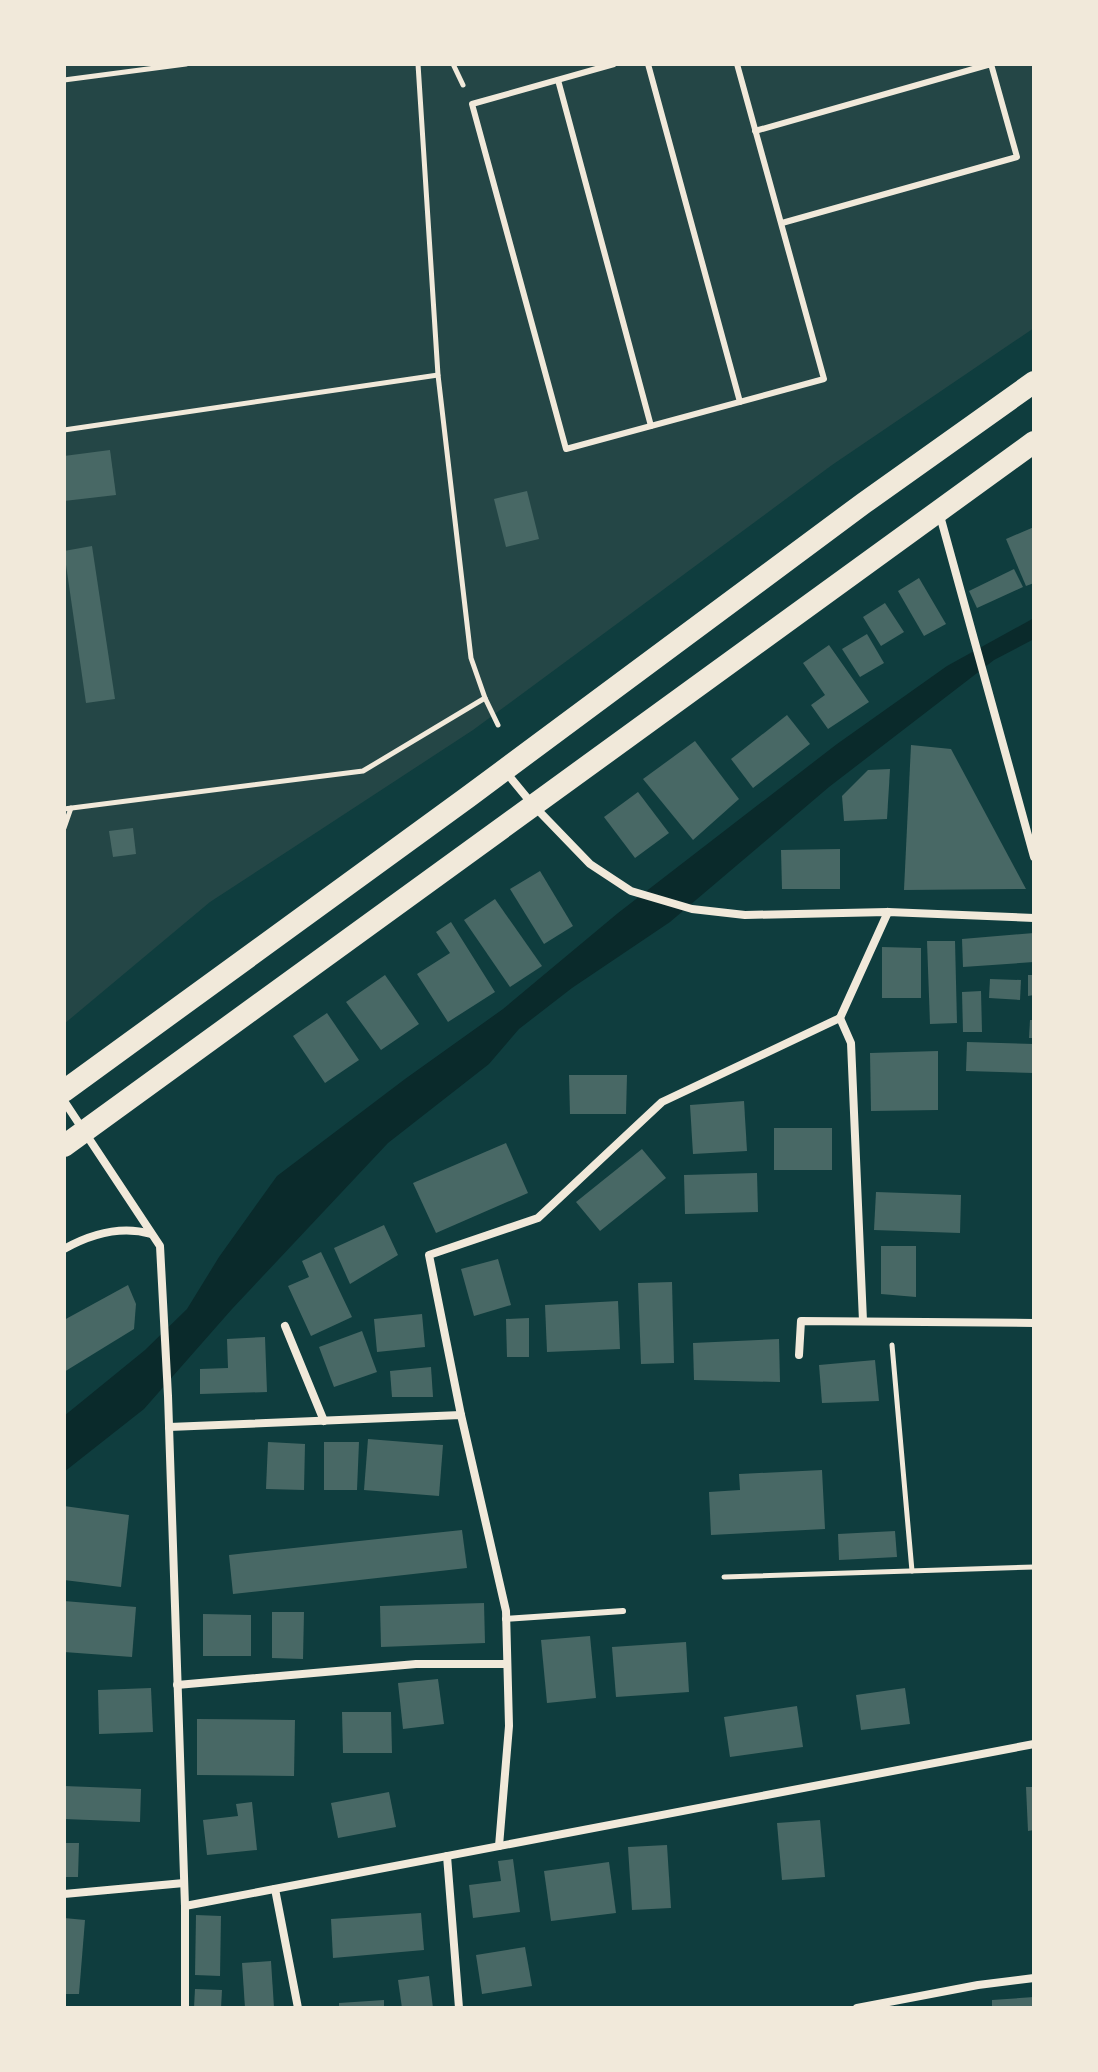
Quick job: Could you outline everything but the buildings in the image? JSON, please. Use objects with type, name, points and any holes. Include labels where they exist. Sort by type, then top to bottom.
[{"type":"highway","points":[[64,1091],[505,770],[864,503],[1034,382]]},
{"type":"highway","points":[[64,1146],[1034,442]]},
{"type":"street","points":[[939,512],[1034,857]]},
{"type":"street","points":[[505,770],[533,805],[590,864],[631,891],[692,909],[745,915],[888,912],[1034,918]]},
{"type":"street","points":[[499,1846],[509,1726],[505,1619],[429,1255],[538,1218],[662,1102],[840,1018],[888,912]]},
{"type":"street","points":[[840,1018],[851,1043],[863,1321]]},
{"type":"street","points":[[64,1101],[160,1246],[185,1906],[185,2008]]},
{"type":"street","points":[[64,1249],[86,1237],[114,1231],[138,1231],[152,1235]]},
{"type":"street","points":[[799,1355],[801,1321],[1034,1323]]},
{"type":"street","points":[[285,1326],[324,1421]]},
{"type":"street","points":[[169,1427],[461,1415]]},
{"type":"street","points":[[177,1685],[416,1664],[507,1664]]},
{"type":"street","points":[[185,1906],[1034,1744]]},
{"type":"street","points":[[447,1856],[459,2008]]},
{"type":"street","points":[[64,1894],[184,1883]]},
{"type":"street","points":[[275,1889],[298,2008]]},
{"type":"street","points":[[857,2008],[978,1985],[1034,1978]]},
{"type":"lane","points":[[614,64],[472,104],[566,449],[824,379],[737,64]]},
{"type":"lane","points":[[648,64],[740,402]]},
{"type":"lane","points":[[755,131],[991,64],[1017,157],[782,223]]},
{"type":"lane","points":[[558,80],[651,426]]},
{"type":"lane","points":[[505,1619],[623,1611]]},
{"type":"path","points":[[64,80],[186,64]]},
{"type":"path","points":[[418,64],[438,375],[471,658],[498,725]]},
{"type":"path","points":[[64,430],[438,375]]},
{"type":"path","points":[[64,828],[67,808],[363,771],[485,698]]},
{"type":"path","points":[[890,1322],[912,1571]]},
{"type":"path","points":[[724,1577],[1034,1567]]},
{"type":"shaded area","points":[[64,64],[1034,64],[1034,328],[832,465],[473,730],[210,902],[64,1024]]},
{"type":"shaded area","points":[[1034,618],[1034,639],[994,660],[829,787],[670,922],[572,988],[519,1029],[489,1064],[388,1143],[232,1309],[144,1409],[64,1472],[64,1416],[145,1350],[187,1309],[219,1257],[277,1176],[503,1009],[618,913],[837,744],[947,666]]}]
